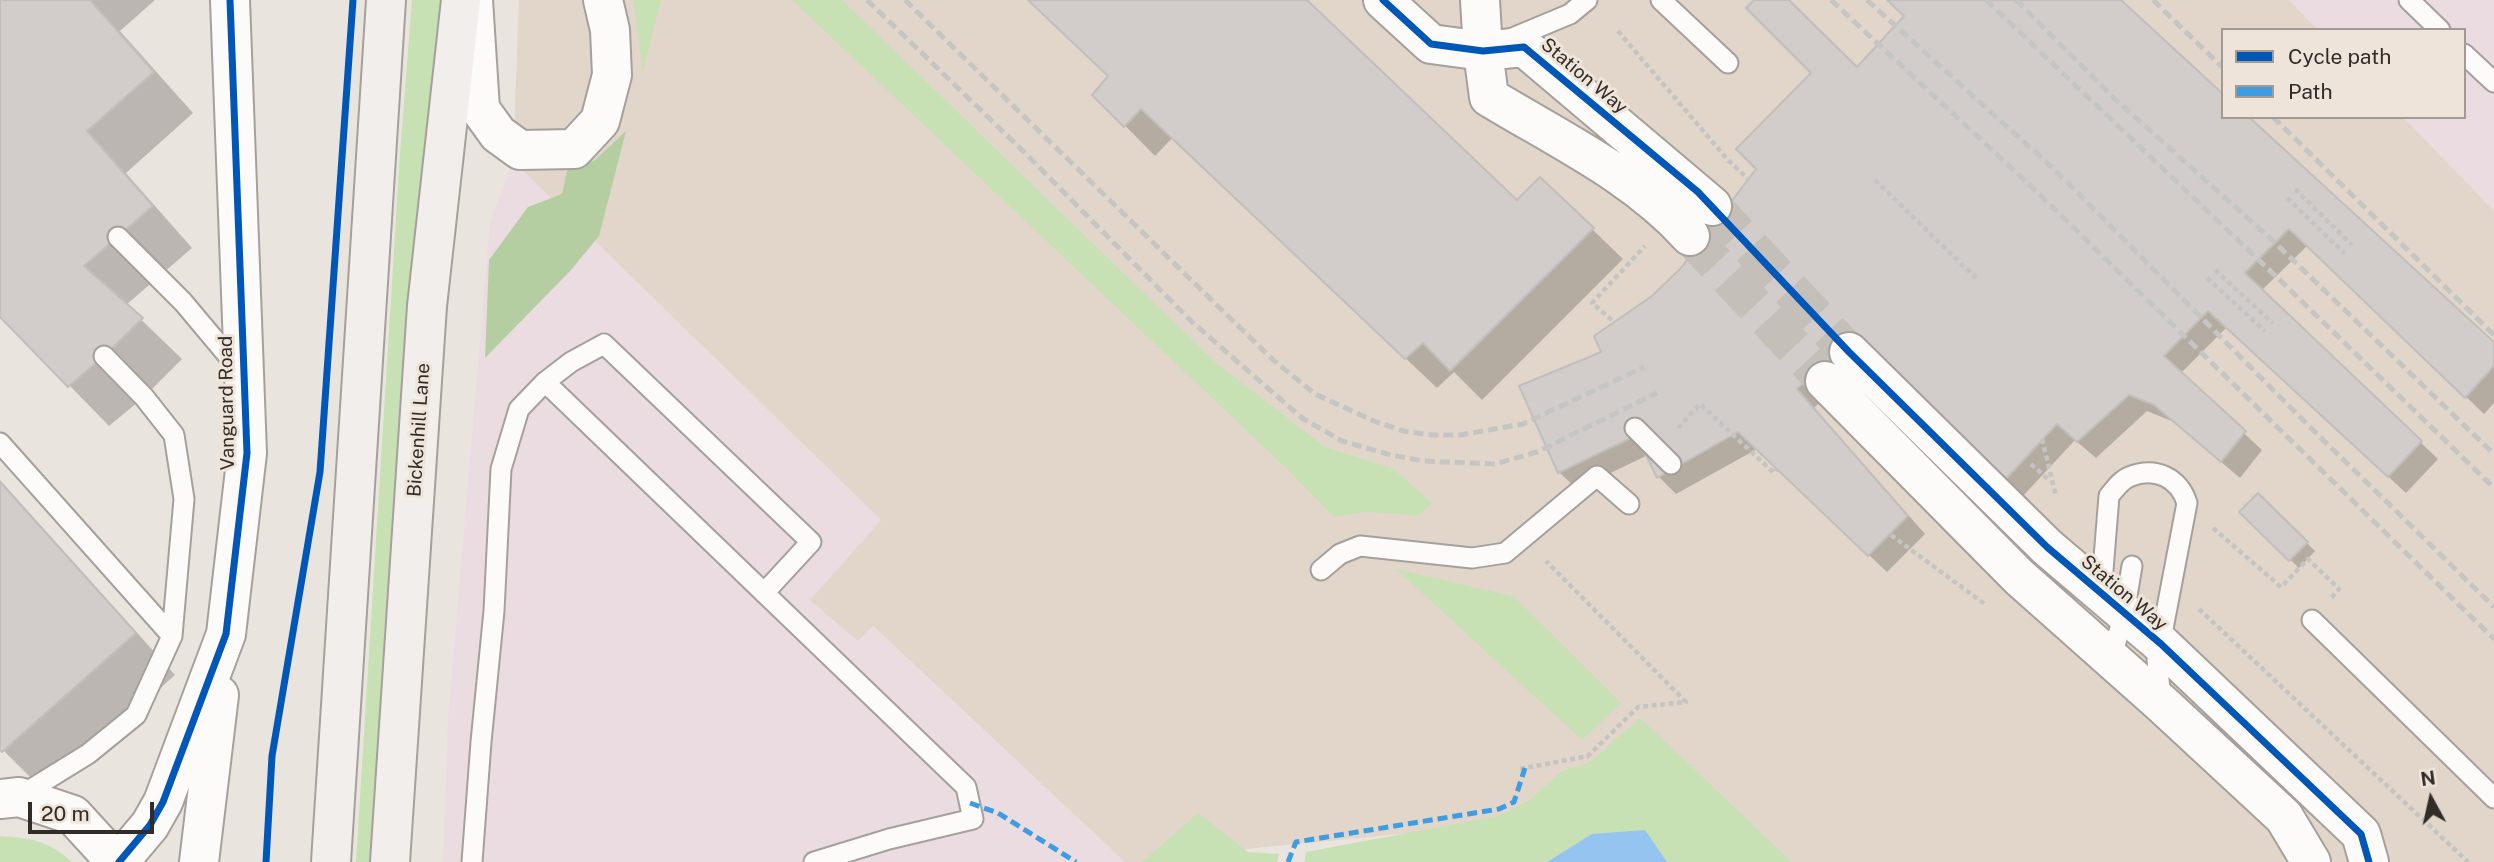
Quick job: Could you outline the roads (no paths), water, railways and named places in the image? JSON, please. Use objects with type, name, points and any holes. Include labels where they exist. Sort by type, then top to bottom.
[{"type":"main road","points":[[331,862],[386,0]]},
{"type":"main road","name":"Bickenhill Lane","points":[[390,862],[427,306],[461,0]]},
{"type":"street","name":"Vanguard Road","points":[[117,862],[150,825],[163,802],[226,634],[247,453],[230,0]]},
{"type":"street","points":[[473,0],[480,109],[498,134],[520,150],[574,149],[600,121],[612,75],[610,30],[603,0]]},
{"type":"street","name":"Station Way","points":[[1383,0],[1431,44],[1483,51],[1524,47],[1712,206]]},
{"type":"street","points":[[1480,0],[1489,97],[1632,183],[1690,236]]},
{"type":"street","name":"Station Way","points":[[2311,862],[2284,817],[2019,577],[1837,367],[2161,644],[2361,834],[2369,862]]},
{"type":"street","points":[[199,862],[226,634]]},
{"type":"street","points":[[9,798],[73,815],[117,862]]},
{"type":"lane","points":[[1483,51],[1570,14],[1587,0]]},
{"type":"lane","points":[[1661,0],[1728,63]]},
{"type":"lane","points":[[2409,0],[2438,28]]},
{"type":"lane","points":[[2466,56],[2494,82]]},
{"type":"lane","points":[[118,237],[183,302],[243,374]]},
{"type":"lane","points":[[472,862],[494,611],[501,469],[519,409],[545,382],[571,362],[604,344],[811,542],[764,593]]},
{"type":"lane","points":[[9,798],[88,754],[136,715],[172,636],[184,499],[174,435],[144,397],[104,356]]},
{"type":"lane","points":[[545,382],[966,787],[973,819],[889,839],[814,862]]},
{"type":"lane","points":[[1635,428],[1663,457]]},
{"type":"lane","points":[[0,443],[172,636]]},
{"type":"lane","points":[[2111,659],[2109,496],[2129,477],[2143,474],[2164,475],[2175,481],[2187,503],[2157,660],[2162,704]]},
{"type":"lane","points":[[1321,570],[1340,554],[1360,546],[1472,558],[1505,553],[1597,476],[1629,504]]},
{"type":"lane","points":[[2112,604],[2133,566]]},
{"type":"lane","points":[[2312,621],[2494,798]]},
{"type":"water","points":[[1645,830],[1667,862],[1547,862],[1592,834]]},
{"type":"tunnel","points":[[1712,206],[1849,352]]},
{"type":"tunnel","points":[[1690,236],[1825,381]]},
{"type":"railway","points":[[867,0],[1023,151],[1191,321],[1302,418],[1342,441],[1423,461],[1495,464],[1537,452],[1657,393]]},
{"type":"railway","points":[[905,0],[1272,359],[1315,394],[1403,431],[1460,435],[1523,424],[1644,367]]},
{"type":"railway","points":[[1831,0],[2034,189],[2494,639]]},
{"type":"railway","points":[[1867,0],[2056,171],[2307,424],[2494,607]]},
{"type":"railway","points":[[1986,0],[2494,488]]},
{"type":"railway","points":[[2016,0],[2116,100],[2270,238],[2494,454]]},
{"type":"railway","points":[[2153,0],[2221,66]]},
{"type":"railway","points":[[2275,119],[2494,335]]}]
